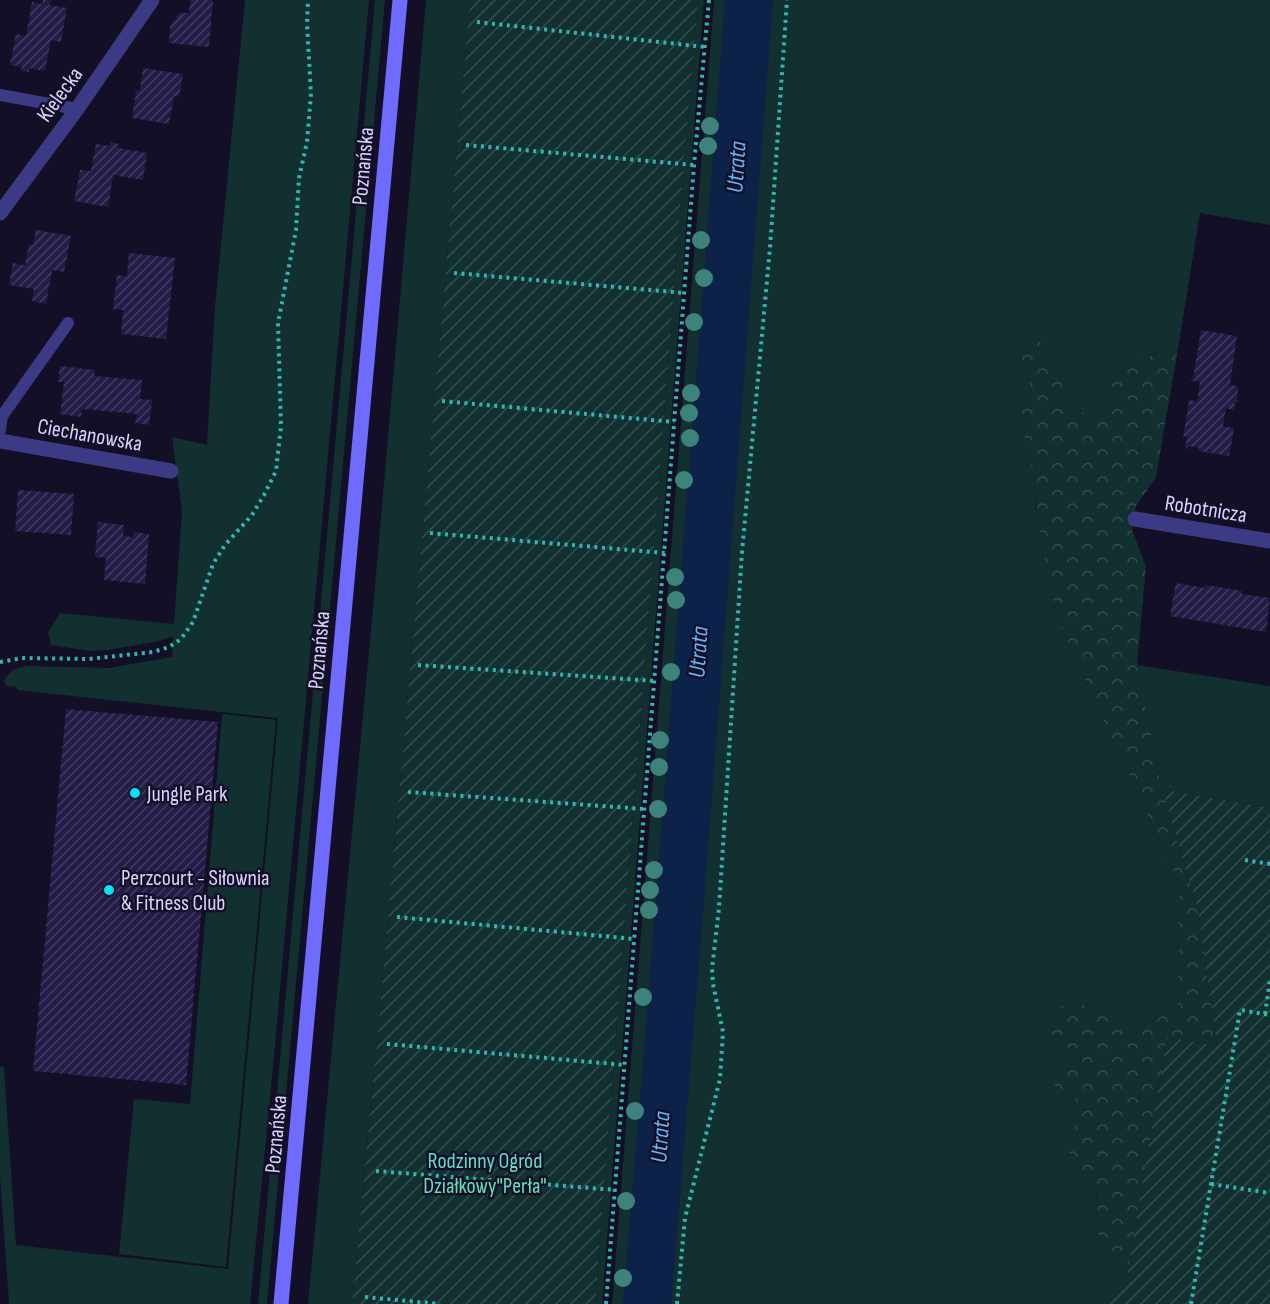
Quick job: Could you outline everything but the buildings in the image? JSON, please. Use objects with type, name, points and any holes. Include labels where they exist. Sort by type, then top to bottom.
[{"type":"main road","name":"Poznańska","points":[[281,1304],[400,0]]},
{"type":"street","name":"Kielecka","points":[[0,213],[77,109],[152,0]]},
{"type":"street","name":"Ciechanowska","points":[[0,441],[171,471]]},
{"type":"street","name":"Robotnicza","points":[[1135,519],[1270,541]]},
{"type":"lane","points":[[0,95],[77,109]]},
{"type":"lane","name":"Ciechanowska","points":[[0,430],[2,416],[68,323]]},
{"type":"path","points":[[0,662],[22,658],[89,659],[153,652],[169,647],[181,639],[193,622],[213,564],[225,545],[252,515],[276,471],[281,426],[279,323],[296,230],[299,178],[307,142],[311,94],[308,0]]},
{"type":"path","points":[[606,1304],[694,165],[709,0]]},
{"type":"path","points":[[677,1304],[685,1218],[720,1079],[723,1032],[712,969],[719,908],[742,552],[770,249],[787,0]]},
{"type":"path","points":[[477,22],[705,46]]},
{"type":"path","points":[[466,145],[694,165]]},
{"type":"path","points":[[454,273],[685,293]]},
{"type":"path","points":[[442,401],[675,422]]},
{"type":"path","points":[[430,533],[665,553]]},
{"type":"path","points":[[418,665],[655,681]]},
{"type":"path","points":[[408,792],[644,809]]},
{"type":"path","points":[[1245,860],[1270,864]]},
{"type":"path","points":[[398,917],[635,939]]},
{"type":"path","points":[[1191,1304],[1240,1010],[1268,1015],[1270,980]]},
{"type":"path","points":[[387,1044],[625,1065]]},
{"type":"path","points":[[376,1171],[616,1190]]},
{"type":"path","points":[[1211,1184],[1270,1193]]},
{"type":"path","points":[[365,1297],[440,1304]]},
{"type":"green space","points":[[245,0],[369,0],[250,1304],[9,1304],[0,1176],[0,1067],[4,1067],[16,1245],[228,1269],[278,718],[17,690],[17,687],[7,686],[4,682],[12,671],[25,666],[109,668],[172,657],[173,636],[160,641],[90,651],[51,645],[48,632],[60,613],[174,624],[182,511],[172,437],[207,445],[215,306]]},
{"type":"green space","points":[[375,0],[385,0],[267,1304],[258,1304]]},
{"type":"green space","points":[[426,0],[470,0],[379,1019],[352,1304],[308,1304],[374,598]]},
{"type":"green space","name":"Rodzinny Ogród Działkowy\"Perła\"","points":[[470,0],[698,0],[595,1304],[352,1304]]},
{"type":"green space","points":[[698,0],[704,0],[602,1304],[595,1304],[684,159]]},
{"type":"green space","points":[[714,0],[739,0],[632,1304],[612,1304]]},
{"type":"green space","points":[[758,0],[1270,0],[1270,225],[1200,213],[1179,343],[1126,367],[1108,386],[1108,409],[1100,417],[1072,409],[1050,353],[1017,353],[1030,385],[1033,473],[1038,525],[1057,618],[1179,884],[1178,1006],[1150,1022],[1114,1021],[1068,996],[1081,1063],[1075,1095],[1082,1166],[1096,1187],[1099,1236],[1127,1277],[1101,1304],[657,1304]]},
{"type":"green space","points":[[1031,332],[1050,353],[1072,409],[1100,417],[1108,409],[1108,386],[1126,367],[1179,343],[1156,477],[1136,506],[1132,530],[1146,566],[1137,665],[1162,789],[1198,910],[1217,1046],[1167,1037],[1127,1277],[1099,1236],[1096,1187],[1064,1145],[1077,1120],[1075,1095],[1056,1093],[1052,1068],[1081,1062],[1078,1049],[1055,1046],[1049,1027],[1068,996],[1114,1021],[1150,1022],[1178,1006],[1179,884],[1057,618],[1038,525],[1033,473],[1018,406],[1030,385],[1017,353]]},
{"type":"green space","points":[[1137,665],[1270,686],[1270,808],[1162,789]]},
{"type":"green space","points":[[222,714],[276,720],[226,1267],[119,1254],[134,1099],[190,1104]]},
{"type":"green space","points":[[1162,789],[1270,808],[1270,1304],[1101,1304],[1127,1276],[1167,1037],[1217,1046],[1198,910]]},
{"type":"waterway","name":"Utrata","points":[[647,1304],[749,0]]},
{"type":"place","name":"Jungle Park","points":[[135,793]]},
{"type":"place","name":"Perzcourt - Siłownia & Fitness Club","points":[[109,890]]}]
